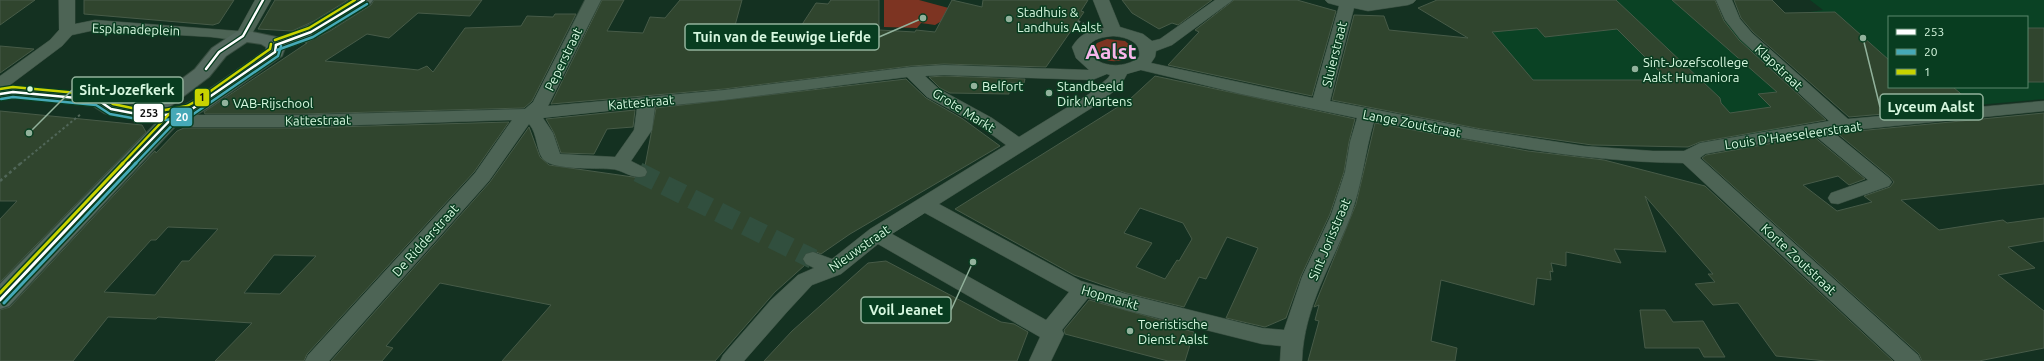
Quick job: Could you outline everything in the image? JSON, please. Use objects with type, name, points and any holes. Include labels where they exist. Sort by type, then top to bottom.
[{"type":"street","points":[[0,84],[56,43],[67,31],[67,0]]},
{"type":"street","points":[[0,300],[49,247],[219,52],[235,43],[243,36],[263,0]]},
{"type":"street","points":[[0,94],[13,92],[105,104],[132,113],[169,108],[190,111],[275,52],[276,45],[293,42],[307,35],[364,0]]},
{"type":"street","name":"Peperstraat","points":[[529,114],[540,105],[593,0]]},
{"type":"street","points":[[1101,0],[1113,31]]},
{"type":"street","points":[[1148,48],[1166,42],[1225,0]]},
{"type":"street","points":[[1340,1],[1368,6],[1408,0]]},
{"type":"street","name":"Klapstraat","points":[[1724,0],[1733,20],[1746,36],[1844,126]]},
{"type":"street","name":"Sluierstraat","points":[[1320,105],[1331,70],[1340,1]]},
{"type":"street","name":"Esplanadeplein","points":[[67,31],[95,25],[211,32],[266,39],[276,45]]},
{"type":"street","points":[[1113,31],[1122,32],[1139,38],[1148,48],[1148,54],[1145,60],[1139,65],[1112,70],[1090,64],[1082,57],[1079,51],[1080,45],[1092,34],[1113,31]]},
{"type":"street","name":"Lange Zoutstraat","points":[[1139,65],[1232,88],[1502,140],[1582,152],[1644,158],[1688,157]]},
{"type":"street","name":"Kattestraat","points":[[169,108],[193,121],[300,120],[529,114],[647,101],[724,95],[876,75],[911,72],[944,70],[1092,75],[1112,70]]},
{"type":"street","points":[[1019,146],[1095,98],[1115,81],[1112,70]]},
{"type":"street","name":"Grote Markt","points":[[911,72],[933,93],[986,122],[1019,146]]},
{"type":"street","points":[[620,163],[643,130],[647,101]]},
{"type":"street","name":"Louis D'Haeseleerstraat","points":[[1688,157],[1700,149],[1817,128],[2044,106]]},
{"type":"street","points":[[529,114],[539,122],[544,131],[550,156],[556,160],[620,163],[638,172]]},
{"type":"street","name":"De Ridderstraat","points":[[316,361],[482,177],[520,122],[529,114]]},
{"type":"street","name":"Sint Jorisstraat","points":[[1292,339],[1312,277],[1341,215],[1354,172],[1359,142],[1367,114]]},
{"type":"street","points":[[1817,128],[1882,182],[1838,198]]},
{"type":"street","name":"Nieuwstraat","points":[[731,361],[779,306],[805,280],[834,269],[877,234],[1019,146]]},
{"type":"street","name":"Korte Zoutstraat","points":[[1688,157],[1910,361]]},
{"type":"street","name":"Hopmarkt","points":[[924,204],[1074,286],[1126,302],[1262,336],[1292,339]]},
{"type":"street","points":[[877,234],[1053,334],[1040,361]]},
{"type":"street","points":[[813,259],[834,269]]},
{"type":"street","points":[[1048,332],[1083,289]]},
{"type":"street","points":[[1291,361],[1292,339]]},
{"type":"path","points":[[0,181],[105,104]]},
{"type":"shaded area","points":[[884,0],[919,0],[956,10],[958,23],[940,22],[935,25],[921,23],[917,28],[884,27]]},
{"type":"shaded area","name":"Sint-Jozefscollege Aalst Humaniora","points":[[1437,0],[1692,0],[1713,9],[1772,69],[1773,74],[1793,91],[1758,94],[1771,107],[1757,109],[1782,130],[1722,138],[1683,100],[1518,93]]},
{"type":"shaded area","points":[[1810,0],[2044,0],[2044,99],[1976,105],[1954,88],[2028,88],[2028,16],[1888,16],[1888,58],[1861,60],[1810,12],[1823,10]]},
{"type":"shaded area","points":[[1107,39],[1125,41],[1132,47],[1132,54],[1119,61],[1108,61],[1099,57],[1095,54],[1095,46],[1097,43]]},
{"type":"building","points":[[0,0],[35,0],[0,25]]},
{"type":"building","points":[[84,0],[234,0],[219,23],[213,25],[84,14]]},
{"type":"building","points":[[275,0],[348,0],[314,21],[292,31],[258,29]]},
{"type":"building","points":[[374,0],[482,0],[470,16],[418,13],[389,38],[367,34],[325,61],[418,70],[427,66],[433,72],[465,28],[521,26],[527,16],[553,17],[555,14],[576,14],[532,101],[524,108],[300,114],[205,114],[204,112],[307,43],[305,43],[330,31],[371,5]]},
{"type":"building","points":[[602,0],[624,0],[607,31],[643,33],[650,17],[665,18],[680,0],[742,0],[731,40],[752,41],[792,40],[816,3],[828,4],[831,0],[879,0],[879,30],[915,32],[916,30],[935,32],[952,0],[982,7],[983,0],[1088,0],[1081,11],[1084,12],[1046,67],[944,64],[911,66],[724,89],[551,104]]},
{"type":"building","points":[[1122,0],[1212,0],[1178,25],[1172,23],[1159,29],[1132,13]]},
{"type":"building","points":[[1234,0],[1297,0],[1336,11],[1312,96],[1168,65],[1199,32],[1195,30]]},
{"type":"building","points":[[1437,0],[1616,0],[1720,98],[1721,103],[1730,113],[1771,107],[1758,94],[1777,92],[1672,0],[1715,0],[1724,21],[1739,40],[1826,120],[1700,142],[1688,147],[1592,145],[1481,129],[1332,100],[1354,15],[1384,16],[1389,30],[1468,38],[1418,8]],"holes":[[[1537,28],[1545,37],[1617,29],[1668,80],[1533,80],[1492,32]]]},
{"type":"building","points":[[1734,0],[1772,0],[1785,13],[1835,12],[1888,59],[1888,88],[1954,88],[1975,106],[1849,117],[1753,32],[1741,18]]},
{"type":"building","points":[[2028,28],[2044,28],[2044,82],[2028,82]]},
{"type":"building","points":[[0,46],[34,49],[0,73]]},
{"type":"building","name":"Belfort","points":[[944,76],[1025,79],[1024,83],[1009,83],[1009,94],[950,93],[940,88],[929,77]]},
{"type":"building","points":[[1155,76],[1355,119],[1349,142],[1344,172],[1330,214],[1301,276],[1286,318],[1265,327],[1226,318],[1258,248],[1227,237],[1206,279],[1199,277],[1184,307],[1126,293],[1074,275],[955,209],[1129,100]],"holes":[[[1140,208],[1183,223],[1192,239],[1179,261],[1177,260],[1165,279],[1136,267],[1152,243],[1124,233]]]},
{"type":"building","points":[[906,79],[926,98],[963,119],[1000,146],[850,234],[821,254],[814,251],[806,253],[802,258],[805,265],[775,292],[715,361],[502,361],[551,305],[440,283],[386,346],[393,348],[382,361],[331,361],[490,182],[529,127],[540,157],[549,165],[640,178],[645,177],[648,173],[645,166],[656,108]]},
{"type":"building","points":[[635,110],[633,127],[607,129],[594,154],[561,153],[554,133],[546,119]]},
{"type":"building","points":[[0,111],[142,125],[146,132],[0,282],[0,219],[17,201],[0,201]]},
{"type":"building","points":[[2044,113],[2044,184],[1901,200],[1939,230],[2003,220],[2007,223],[2044,218],[2044,241],[2008,247],[2035,268],[1998,275],[2044,311],[2044,348],[1979,361],[1922,361],[1919,354],[1702,158],[1706,155],[1813,136],[1865,179],[1849,185],[1838,176],[1803,185],[1837,211],[1872,202],[1864,196],[1890,187],[1894,182],[1837,133]]},
{"type":"building","points":[[509,122],[474,172],[307,354],[304,361],[215,361],[252,323],[158,317],[156,319],[108,317],[73,361],[0,361],[0,310],[10,307],[155,151],[156,153],[177,131],[184,128],[300,128]],"holes":[[[168,227],[218,229],[189,261],[182,261],[155,295],[104,292],[151,240],[156,240]],[[274,255],[316,256],[280,294],[244,293]]]},
{"type":"building","points":[[1375,123],[1528,151],[1604,160],[1705,186],[1893,361],[1826,361],[1776,356],[1738,303],[1713,305],[1695,284],[1715,282],[1708,274],[1713,274],[1645,196],[1666,252],[1614,249],[1621,263],[1566,252],[1566,266],[1551,263],[1553,272],[1550,271],[1551,280],[1537,278],[1534,305],[1441,280],[1431,341],[1457,348],[1455,361],[1308,361],[1319,321],[1315,320],[1319,305],[1314,307],[1356,204]]},
{"type":"building","points":[[886,261],[1001,322],[1014,324],[1028,332],[1017,361],[764,361],[792,331],[868,263]]},
{"type":"building","name":"Toeristische Dienst Aalst","points":[[1089,300],[1176,324],[1175,327],[1194,332],[1185,361],[1168,361],[1065,334],[1064,330]]},
{"type":"building","points":[[1640,310],[1665,310],[1673,322],[1703,321],[1725,357],[1704,357],[1699,348],[1645,348]]},
{"type":"tunnel","points":[[638,172],[813,259]]},
{"type":"transit line","name":"253","points":[[206,69],[219,52],[243,36],[263,0]]},
{"type":"transit line","name":"1","points":[[275,40],[309,28],[355,0]]},
{"type":"transit line","name":"253","points":[[276,45],[311,32],[364,0]]},
{"type":"transit line","name":"20","points":[[277,50],[313,37],[367,4]]},
{"type":"transit line","name":"1","points":[[0,89],[13,87],[99,95],[113,104],[132,108],[158,108],[165,110],[187,106],[198,100],[270,49],[271,44]]},
{"type":"transit line","name":"253","points":[[0,94],[13,92],[98,100],[111,109],[132,113],[158,113],[165,115],[189,111],[275,52],[276,45]]},
{"type":"transit line","name":"20","points":[[1,99],[13,97],[96,105],[110,114],[132,118],[157,118],[166,120],[192,115],[278,56],[281,46]]},
{"type":"transit line","name":"1","points":[[0,293],[172,111]]},
{"type":"transit line","name":"253","points":[[0,300],[176,114]]},
{"type":"transit line","name":"20","points":[[4,303],[180,117]]},
{"type":"place","name":"Tuin van de Eeuwige Liefde","points":[[923,18]]},
{"type":"place","name":"Stadhuis & Landhuis Aalst","points":[[1009,19]]},
{"type":"place","name":"Lyceum Aalst","points":[[1863,38]]},
{"type":"place","name":"Sint-Jozefscollege Aalst Humaniora","points":[[1635,69]]},
{"type":"place","name":"Belfort","points":[[974,86]]},
{"type":"place","name":"Standbeeld Dirk Martens","points":[[1049,93]]},
{"type":"place","name":"VAB-Rijschool","points":[[225,103]]},
{"type":"place","name":"Sint-Jozefkerk","points":[[29,133]]},
{"type":"place","name":"Voil Jeanet","points":[[973,262]]},
{"type":"place","name":"Toeristische Dienst Aalst","points":[[1130,331]]},
{"type":"district","name":"Aalst","points":[[1111,51]]}]
